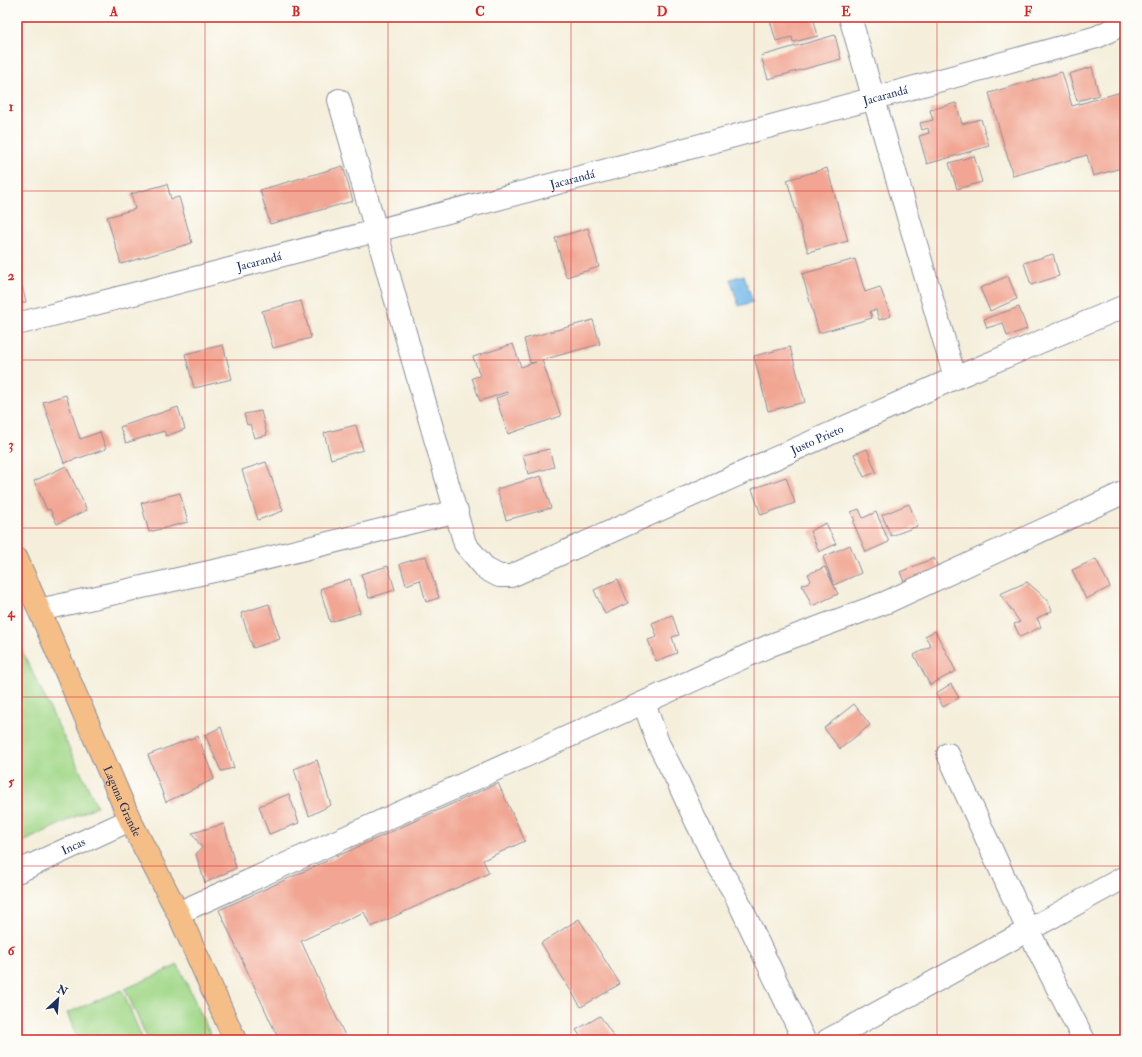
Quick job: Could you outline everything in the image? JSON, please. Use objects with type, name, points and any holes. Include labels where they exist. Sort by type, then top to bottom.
[{"type":"main road","name":"Laguna Grande","points":[[17,559],[130,820],[178,913],[235,1040]]},
{"type":"street","points":[[850,17],[955,378]]},
{"type":"street","name":"Jacarandá","points":[[17,324],[377,232],[874,99],[1097,37],[1125,23]]},
{"type":"street","points":[[39,610],[236,566],[457,511],[339,100]]},
{"type":"street","name":"Justo Prieto","points":[[457,511],[465,544],[486,569],[499,576],[511,576],[955,378],[1125,306]]},
{"type":"street","points":[[178,913],[771,645],[887,602],[1125,492]]},
{"type":"street","points":[[644,703],[658,743],[718,866],[734,892],[804,1040]]},
{"type":"street","points":[[948,754],[1028,930],[1084,1040]]},
{"type":"street","name":"Incas","points":[[17,872],[130,820]]},
{"type":"street","points":[[828,1040],[1125,877]]},
{"type":"green space","points":[[17,640],[97,806],[17,845]]},
{"type":"green space","points":[[178,965],[213,1040],[148,1040],[125,989]]},
{"type":"green space","points":[[122,990],[143,1040],[78,1040],[67,1013]]},
{"type":"water","points":[[744,275],[753,302],[739,306],[730,279]]},
{"type":"building","points":[[769,17],[813,17],[818,36],[793,42],[792,37],[776,41]]},
{"type":"building","points":[[835,35],[841,59],[768,79],[761,56]]},
{"type":"building","points":[[1092,67],[1099,95],[1077,101],[1069,74]]},
{"type":"building","points":[[1062,72],[1072,106],[1125,91],[1125,167],[1093,176],[1087,155],[1013,176],[989,93]]},
{"type":"building","points":[[956,103],[962,124],[981,119],[989,146],[927,164],[919,136],[929,133],[928,128],[922,130],[920,123],[933,120],[930,110]]},
{"type":"building","points":[[974,156],[982,182],[957,189],[949,163]]},
{"type":"building","points":[[343,166],[353,201],[270,224],[260,190]]},
{"type":"building","points":[[827,168],[848,241],[808,252],[787,180]]},
{"type":"building","points":[[167,184],[171,199],[179,197],[192,243],[121,264],[107,217],[135,209],[131,194]]},
{"type":"building","points":[[588,228],[599,267],[566,277],[555,238]]},
{"type":"building","points":[[1053,254],[1059,276],[1031,285],[1024,263]]},
{"type":"building","points":[[855,259],[865,292],[880,287],[891,316],[879,320],[876,310],[870,311],[872,318],[819,333],[802,274]]},
{"type":"building","points":[[1008,276],[1017,299],[990,311],[980,288]]},
{"type":"building","points":[[17,282],[21,282],[26,302],[17,304]]},
{"type":"building","points":[[301,301],[311,338],[273,348],[262,311]]},
{"type":"building","points":[[1019,307],[1027,329],[1007,336],[1003,323],[987,328],[984,319]]},
{"type":"building","points":[[593,320],[600,344],[542,360],[561,416],[508,434],[496,398],[508,394],[507,392],[480,401],[472,378],[480,376],[473,357],[513,344],[521,367],[536,362],[530,363],[524,339]]},
{"type":"building","points":[[223,345],[232,379],[194,388],[185,354]]},
{"type":"building","points":[[790,347],[805,402],[768,411],[754,356]]},
{"type":"building","points":[[66,395],[80,439],[100,432],[106,449],[64,463],[43,402]]},
{"type":"building","points":[[178,407],[185,429],[166,436],[164,431],[126,443],[120,427]]},
{"type":"building","points":[[261,411],[267,435],[254,438],[250,424],[247,425],[244,414]]},
{"type":"building","points":[[356,425],[363,450],[331,459],[324,433]]},
{"type":"building","points":[[549,449],[554,467],[528,474],[523,455]]},
{"type":"building","points":[[867,449],[876,472],[864,477],[854,454]]},
{"type":"building","points":[[266,462],[283,511],[258,520],[242,470]]},
{"type":"building","points":[[66,466],[87,510],[57,524],[50,509],[47,510],[34,481]]},
{"type":"building","points":[[541,476],[551,508],[506,520],[497,489]]},
{"type":"building","points":[[786,477],[795,503],[761,515],[752,489]]},
{"type":"building","points":[[180,493],[188,522],[149,532],[141,503]]},
{"type":"building","points":[[909,504],[918,526],[891,536],[882,515]]},
{"type":"building","points":[[859,509],[863,518],[876,512],[889,542],[866,552],[853,522],[855,521],[851,512]]},
{"type":"building","points":[[826,523],[836,544],[819,552],[810,531]]},
{"type":"building","points":[[850,545],[861,573],[834,585],[823,557]]},
{"type":"building","points":[[426,556],[439,598],[426,602],[420,580],[406,585],[400,564]]},
{"type":"building","points":[[934,558],[939,569],[905,584],[900,572]]},
{"type":"building","points":[[1096,559],[1110,587],[1086,599],[1072,570]]},
{"type":"building","points":[[388,566],[395,590],[369,598],[361,574]]},
{"type":"building","points":[[825,567],[838,594],[812,606],[802,585],[811,581],[808,574]]},
{"type":"building","points":[[350,579],[360,613],[330,622],[320,589]]},
{"type":"building","points":[[618,579],[628,603],[605,614],[594,590]]},
{"type":"building","points":[[1027,582],[1047,599],[1052,611],[1037,618],[1041,627],[1020,637],[1014,624],[1020,622],[1000,594]]},
{"type":"building","points":[[269,604],[280,639],[253,648],[241,613]]},
{"type":"building","points":[[672,615],[679,635],[672,637],[677,653],[656,661],[648,640],[657,637],[652,623]]},
{"type":"building","points":[[935,631],[956,671],[930,685],[914,655],[931,646],[925,636]]},
{"type":"building","points":[[951,684],[959,698],[943,707],[936,693]]},
{"type":"building","points":[[854,704],[870,725],[840,749],[824,728]]},
{"type":"building","points":[[221,727],[234,768],[221,771],[205,735]]},
{"type":"building","points":[[198,736],[214,779],[166,802],[148,755]]},
{"type":"building","points":[[317,760],[331,805],[309,816],[294,769]]},
{"type":"building","points":[[498,783],[525,841],[483,860],[489,873],[371,927],[364,912],[301,941],[347,1040],[279,1040],[219,910]]},
{"type":"building","points":[[289,794],[299,823],[269,834],[259,806]]},
{"type":"building","points":[[224,824],[236,868],[205,883],[196,854],[202,848],[192,833]]},
{"type":"building","points":[[579,919],[620,984],[581,1007],[541,943]]},
{"type":"building","points":[[600,1016],[616,1040],[583,1040],[576,1030]]}]
